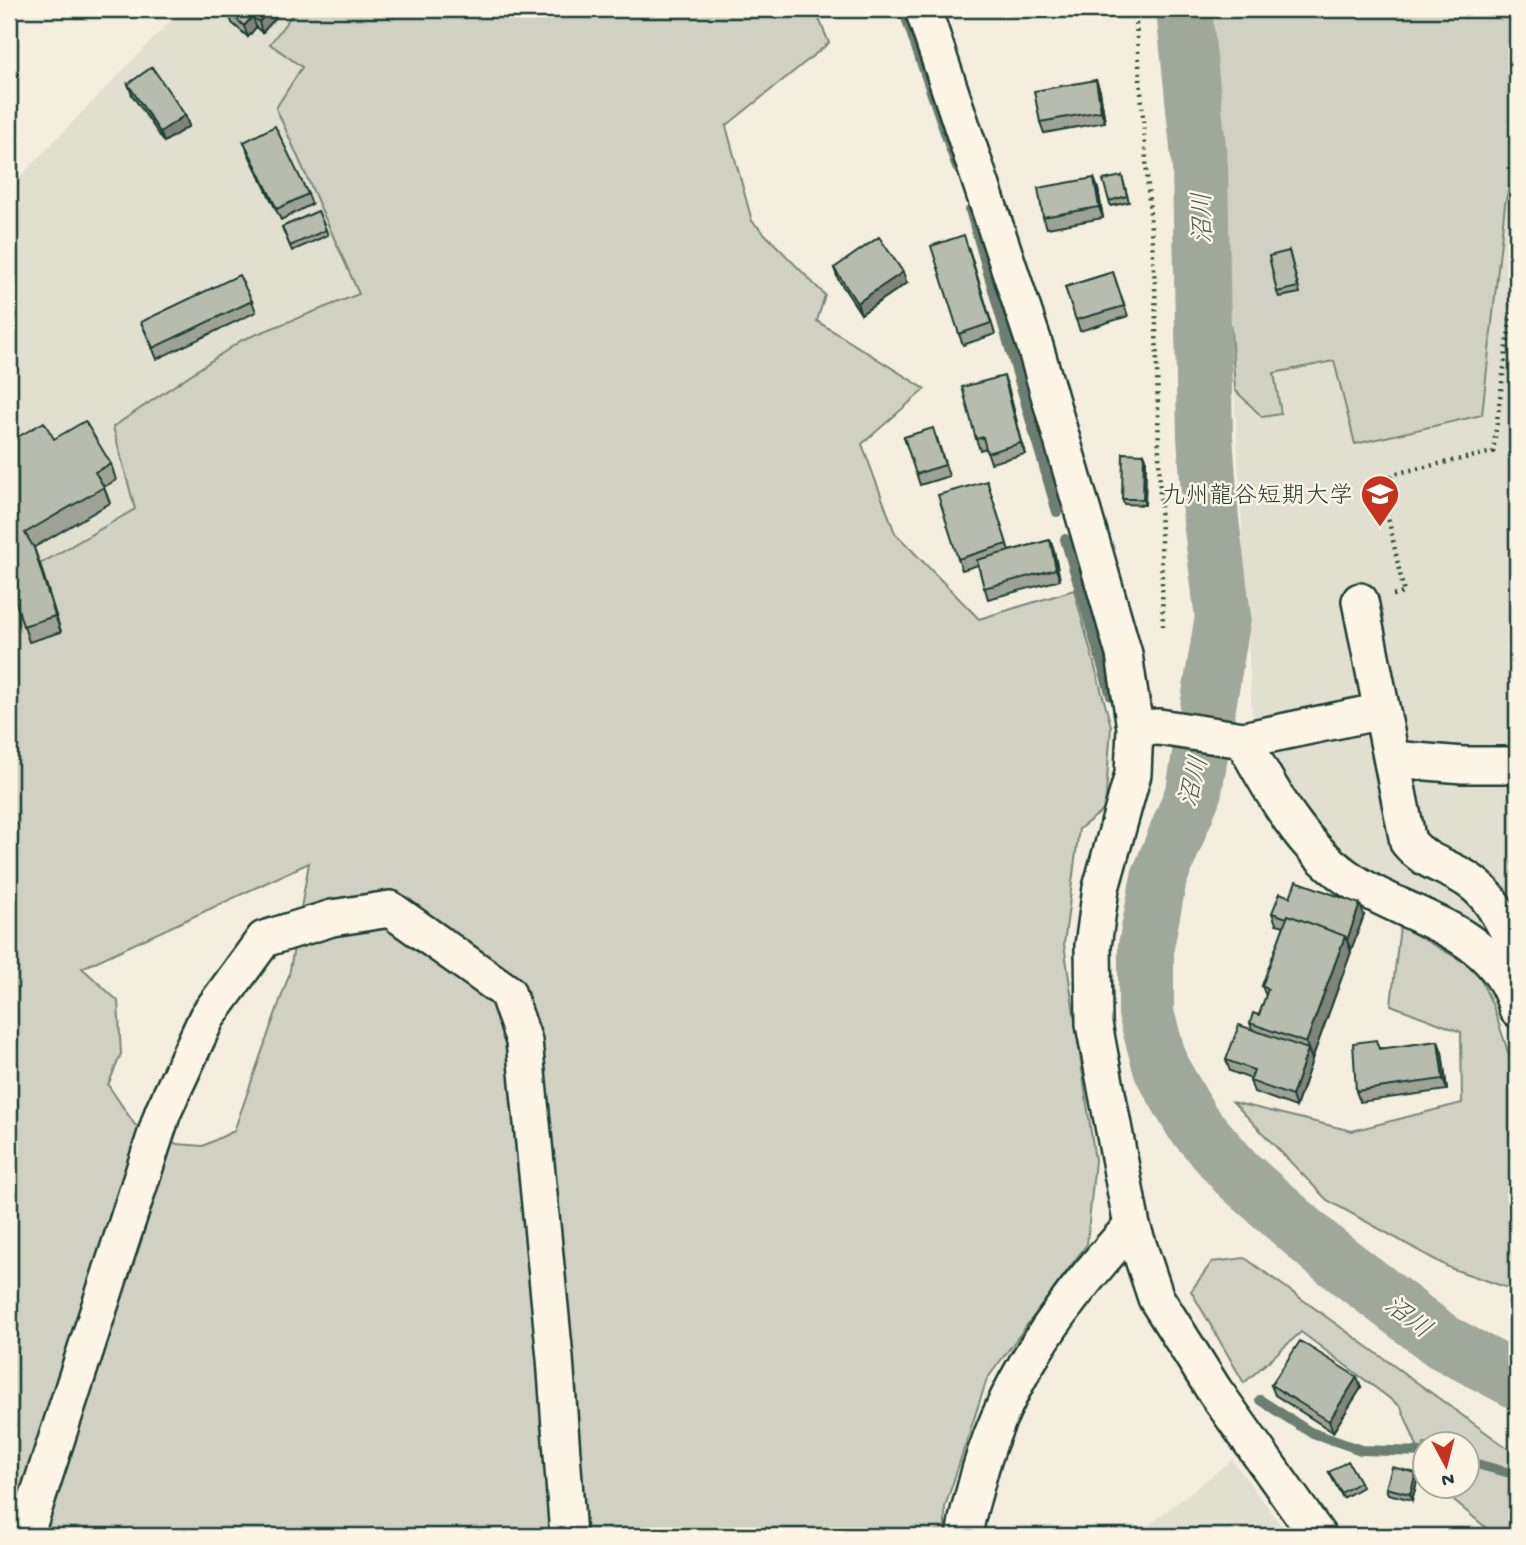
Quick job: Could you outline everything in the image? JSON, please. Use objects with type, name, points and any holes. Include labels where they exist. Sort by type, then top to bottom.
[{"type":"street","points":[[923,9],[1034,343],[1147,727],[1101,888],[1093,946],[1094,1024],[1132,1226],[1156,1298],[1214,1390],[1318,1536]]},
{"type":"street","points":[[1360,601],[1408,842],[1420,857],[1470,881],[1490,899],[1517,948]]},
{"type":"street","points":[[1147,727],[1243,740],[1382,711]]},
{"type":"street","points":[[1243,740],[1304,840],[1346,876],[1466,937],[1490,957],[1517,1009]]},
{"type":"street","points":[[1392,759],[1463,765],[1517,765]]},
{"type":"street","points":[[25,1536],[163,1112],[207,1017],[264,939],[332,918],[390,909],[507,992],[523,1041],[555,1358],[568,1536]]},
{"type":"street","points":[[965,1536],[983,1457],[1017,1377],[1094,1266],[1132,1226]]},
{"type":"path","points":[[1135,9],[1155,283],[1163,626]]},
{"type":"path","points":[[1360,601],[1404,593],[1382,488],[1393,474],[1493,452],[1517,268]]},
{"type":"shaded area","points":[[182,9],[296,11],[302,66],[276,108],[360,294],[242,340],[135,509],[40,564],[61,632],[29,642],[9,575],[9,188]]},
{"type":"shaded area","points":[[293,9],[815,9],[829,43],[726,126],[752,221],[825,295],[817,321],[925,389],[862,444],[895,533],[979,619],[1074,590],[1111,726],[1105,809],[1079,829],[1064,944],[1095,1160],[1087,1244],[987,1379],[945,1507],[945,1536],[9,1536],[9,575],[61,632],[40,564],[135,509],[113,427],[242,340],[359,294],[276,108],[302,67],[270,44],[295,11]],"holes":[[[309,863],[289,975],[234,1131],[203,1146],[177,1144],[135,1125],[108,1085],[121,1054],[118,1001],[82,968]]]},
{"type":"shaded area","name":"九州龍谷短期大学","points":[[1202,9],[1505,203],[1517,161],[1517,971],[1335,853],[1280,786],[1252,712],[1231,330],[1216,266]]},
{"type":"shaded area","points":[[1202,9],[1517,9],[1517,154],[1505,204],[1482,415],[1355,444],[1334,361],[1274,373],[1281,414],[1262,417],[1235,390],[1231,330],[1216,266]]},
{"type":"shaded area","points":[[1400,926],[1476,969],[1493,1006],[1509,1055],[1517,1111],[1517,1291],[1450,1268],[1327,1200],[1233,1102],[1352,1131],[1462,1103],[1461,1032],[1391,1005]]},
{"type":"shaded area","points":[[1245,1258],[1517,1455],[1517,1536],[1496,1536],[1453,1500],[1480,1500],[1480,1430],[1410,1430],[1401,1407],[1301,1332],[1244,1383],[1191,1291],[1212,1262]]},
{"type":"shaded area","points":[[1232,1460],[1289,1536],[1135,1536]]},
{"type":"building","points":[[231,9],[270,9],[259,22],[253,16],[244,26],[229,12]]},
{"type":"building","points":[[152,67],[185,115],[160,132],[128,84]]},
{"type":"building","points":[[1096,80],[1101,111],[1040,122],[1034,91]]},
{"type":"building","points":[[275,126],[308,194],[277,209],[244,142]]},
{"type":"building","points":[[1122,176],[1127,196],[1109,201],[1103,180]]},
{"type":"building","points":[[1094,178],[1099,207],[1043,217],[1038,188]]},
{"type":"building","points":[[318,211],[326,230],[290,246],[282,227]]},
{"type":"building","points":[[964,235],[991,323],[959,334],[931,246]]},
{"type":"building","points":[[879,237],[903,272],[857,303],[834,268]]},
{"type":"building","points":[[1289,251],[1298,287],[1277,292],[1269,256]]},
{"type":"building","points":[[1113,272],[1124,306],[1076,320],[1065,287]]},
{"type":"building","points":[[239,275],[252,301],[153,348],[141,322]]},
{"type":"building","points":[[1004,376],[1021,443],[987,453],[983,437],[976,439],[962,387]]},
{"type":"building","points":[[85,421],[111,464],[95,472],[104,487],[25,533],[34,548],[55,616],[23,626],[9,578],[9,442],[44,422],[54,439]]},
{"type":"building","points":[[933,428],[945,465],[916,474],[904,437]]},
{"type":"building","points":[[1123,453],[1144,454],[1143,499],[1122,499]]},
{"type":"building","points":[[987,481],[1007,544],[958,559],[938,495]]},
{"type":"building","points":[[1050,540],[1056,569],[984,588],[977,560]]},
{"type":"building","points":[[1296,881],[1360,904],[1347,940],[1345,936],[1288,915],[1287,918],[1272,913],[1280,893],[1290,897]]},
{"type":"building","points":[[1288,915],[1345,936],[1306,1043],[1250,1023],[1253,1013],[1259,1015],[1268,989],[1262,986]]},
{"type":"building","points":[[1239,1025],[1308,1049],[1292,1096],[1250,1081],[1254,1070],[1226,1060]]},
{"type":"building","points":[[1376,1040],[1379,1049],[1438,1041],[1443,1079],[1356,1091],[1353,1043]]},
{"type":"building","points":[[1300,1341],[1357,1377],[1329,1421],[1271,1385]]},
{"type":"building","points":[[1348,1461],[1360,1482],[1341,1493],[1329,1472]]},
{"type":"building","points":[[1392,1467],[1410,1472],[1410,1494],[1386,1488]]},
{"type":"waterway","points":[[903,9],[957,168]]},
{"type":"waterway","name":"沼川","points":[[1184,9],[1200,167],[1205,437],[1211,520],[1223,617],[1194,791],[1159,878],[1146,946],[1146,1013],[1161,1068],[1192,1122],[1236,1173],[1324,1251],[1443,1342],[1517,1381]]},
{"type":"waterway","points":[[970,210],[1057,512]]},
{"type":"waterway","points":[[1065,539],[1111,696]]},
{"type":"waterway","points":[[1260,1400],[1310,1432],[1361,1450],[1410,1452]]},
{"type":"waterway","points":[[1480,1465],[1517,1475]]},
{"type":"place","name":"九州龍谷短期大学","points":[[1380,528]]}]
